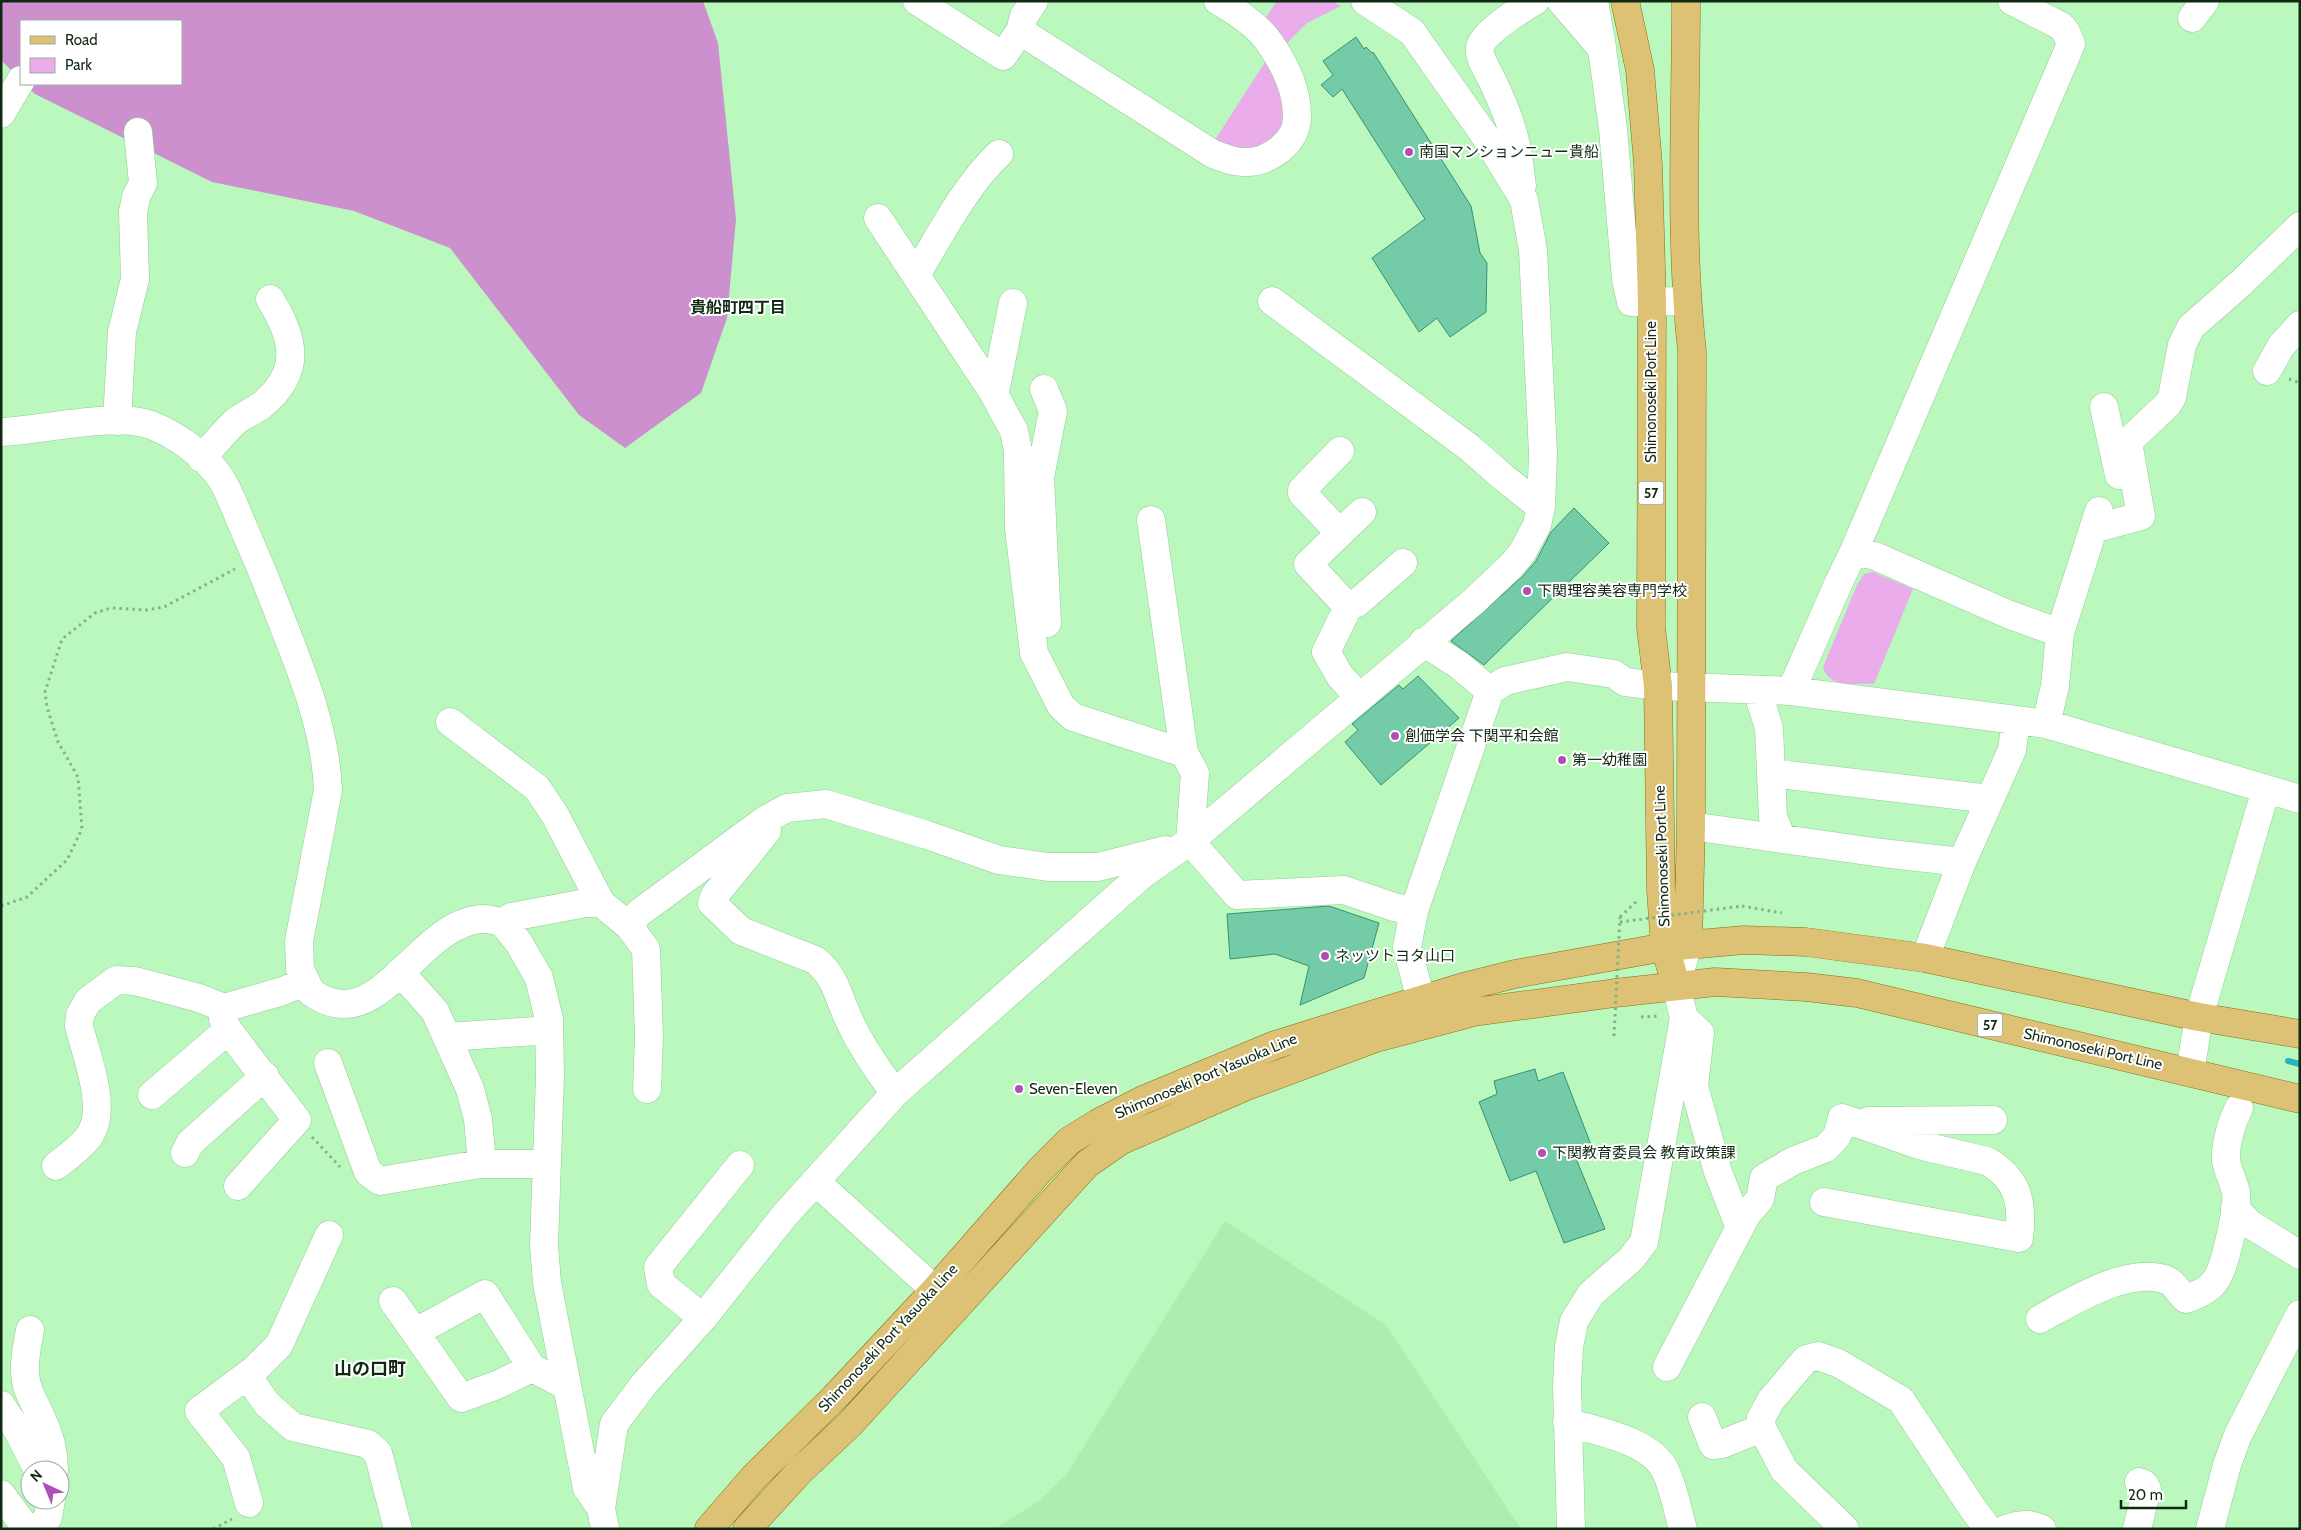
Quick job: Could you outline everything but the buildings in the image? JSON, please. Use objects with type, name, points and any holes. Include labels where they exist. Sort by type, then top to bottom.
[{"type":"main road","name":"Shimonoseki Port Line","points":[[1625,1],[1640,70],[1644,105],[1652,302],[1651,628],[1658,686],[1661,890],[1677,945]]},
{"type":"main road","name":"Shimonoseki Port Line","points":[[1686,1],[1686,301],[1692,351],[1691,826],[1677,945],[1676,985],[1715,982],[1806,987],[1857,993],[2300,1098]]},
{"type":"main road","points":[[1677,945],[1744,940],[1806,942],[1925,958],[2199,1017],[2300,1034]]},
{"type":"main road","name":"Shimonoseki Port Yasuoka Line","points":[[747,1529],[800,1471],[850,1424],[1087,1164],[1120,1141],[1247,1086],[1376,1038],[1425,1012],[1515,974],[1677,945]]},
{"type":"main road","name":"Shimonoseki Port Yasuoka Line","points":[[709,1529],[754,1477],[835,1397],[935,1290],[1040,1170],[1069,1141],[1098,1123],[1143,1100],[1275,1045],[1425,1012],[1474,1012],[1676,985]]},
{"type":"street","points":[[917,1],[1003,56],[1020,31],[1024,16],[1034,1]]},
{"type":"street","points":[[1020,31],[1213,154],[1239,162],[1258,161],[1272,156],[1282,148],[1291,136],[1298,118],[1295,95],[1290,80],[1269,42],[1253,25],[1218,1]]},
{"type":"street","points":[[1365,1],[1412,32]]},
{"type":"street","points":[[1393,1],[1412,32],[1483,133],[1524,200]]},
{"type":"street","points":[[603,1523],[614,1424],[645,1384],[703,1318],[784,1216],[895,1093],[1143,874],[1190,841],[1422,642],[1473,602],[1522,553],[1537,525],[1541,507],[1542,453],[1533,250],[1515,140],[1497,89],[1480,54],[1480,47],[1482,40],[1491,32],[1535,1]]},
{"type":"street","points":[[1561,1],[1602,49]]},
{"type":"street","points":[[1594,1],[1613,129],[1626,280],[1631,302],[1686,301]]},
{"type":"street","points":[[1791,692],[1854,551],[2071,44],[2061,26],[2012,1]]},
{"type":"street","points":[[1,114],[20,82]]},
{"type":"street","points":[[117,421],[122,332],[136,279],[133,212],[136,197],[143,183],[138,132]]},
{"type":"street","points":[[916,275],[988,163],[999,154]]},
{"type":"street","points":[[878,218],[993,392],[1014,431],[1018,451],[1019,528],[1034,653],[1051,689],[1061,706],[1073,717],[1184,753]]},
{"type":"street","points":[[2093,529],[2141,516],[2129,448],[2130,440],[2168,404],[2172,397],[2182,346],[2191,328],[2300,226]]},
{"type":"street","points":[[202,458],[237,421],[270,397],[283,384],[292,357],[291,346],[278,312],[270,299]]},
{"type":"street","points":[[1272,302],[1470,448],[1541,507]]},
{"type":"street","points":[[993,392],[996,387],[1013,303]]},
{"type":"street","points":[[2267,371],[2281,346],[2300,324]]},
{"type":"street","points":[[1044,389],[1052,411],[1040,477],[1051,689]]},
{"type":"street","points":[[2046,724],[2055,686],[2060,633],[2099,510],[2124,501],[2104,408]]},
{"type":"street","points":[[1,432],[117,421],[139,422],[153,426],[187,445],[220,478],[256,555],[310,696],[320,730],[327,766],[328,790],[299,941],[300,969],[304,982],[311,992],[335,1003],[344,1004],[373,996],[420,952],[456,926],[485,919],[502,923],[519,943],[539,978],[549,1028],[550,1076],[545,1164],[544,1245],[547,1284],[587,1488],[603,1523]]},
{"type":"street","points":[[1340,451],[1302,490],[1302,493],[1340,533]]},
{"type":"street","points":[[1348,607],[1308,564],[1362,512]]},
{"type":"street","points":[[1151,520],[1184,753],[1195,773],[1190,841],[1237,895],[1344,890],[1394,908],[1414,911]]},
{"type":"street","points":[[1854,551],[1875,556],[2010,615],[2060,633]]},
{"type":"street","points":[[1358,697],[1340,676],[1326,652],[1348,607],[1357,603],[1403,562]]},
{"type":"street","points":[[1422,642],[1460,665],[1490,691]]},
{"type":"street","points":[[1425,1012],[1407,947],[1414,911],[1490,691],[1505,681],[1567,667],[1614,674],[1625,682],[1658,686],[1791,692],[2046,724],[2300,799]]},
{"type":"street","points":[[1757,690],[1769,728],[1773,817],[1782,839]]},
{"type":"street","points":[[1925,958],[1962,862],[2012,750],[2016,720]]},
{"type":"street","points":[[450,722],[537,788],[555,815],[601,903],[628,926],[646,949],[649,1037],[647,1089]]},
{"type":"street","points":[[1771,773],[1990,798]]},
{"type":"street","points":[[2190,1072],[2199,1017],[2266,789]]},
{"type":"street","points":[[628,926],[638,914],[765,820],[786,808],[826,804],[928,835],[999,860],[1048,867],[1098,868],[1136,859],[1190,841]]},
{"type":"street","points":[[786,808],[715,894],[712,904],[742,931],[815,960],[832,976],[850,1021],[883,1078],[895,1093]]},
{"type":"street","points":[[1691,826],[1962,862]]},
{"type":"street","points":[[502,923],[511,917],[586,903],[601,903]]},
{"type":"street","points":[[400,972],[435,1011],[470,1089],[478,1119],[482,1164]]},
{"type":"street","points":[[56,1166],[89,1136],[97,1117],[96,1095],[79,1026],[80,1015],[88,1001],[110,983],[126,980],[199,998],[226,1019],[264,1076],[297,1120],[238,1186]]},
{"type":"street","points":[[152,1095],[226,1019],[267,996],[304,982]]},
{"type":"street","points":[[1571,1529],[1567,1422],[1569,1347],[1574,1321],[1591,1294],[1631,1259],[1644,1242],[1684,1018],[1676,985]]},
{"type":"street","points":[[1684,1018],[1700,1033],[1694,1086],[1718,1172],[1740,1228]]},
{"type":"street","points":[[447,1037],[536,1031],[549,1028]]},
{"type":"street","points":[[328,1063],[368,1172],[380,1180],[482,1164],[545,1164]]},
{"type":"street","points":[[186,1153],[190,1143],[264,1076]]},
{"type":"street","points":[[2040,1319],[2105,1286],[2132,1279],[2168,1280],[2186,1299],[2200,1293],[2215,1282],[2222,1267],[2235,1208],[2236,1193],[2226,1159],[2232,1122],[2239,1108]]},
{"type":"street","points":[[1666,1367],[1747,1214],[1760,1200],[1762,1185],[1768,1174],[1793,1161],[1826,1148],[1837,1136],[1842,1118],[1919,1145],[1987,1161],[1997,1166],[2013,1183],[2020,1201],[2019,1238],[1824,1202]]},
{"type":"street","points":[[1855,1122],[1993,1120]]},
{"type":"street","points":[[703,1318],[661,1284],[658,1267],[740,1165]]},
{"type":"street","points":[[815,1181],[935,1290]]},
{"type":"street","points":[[2235,1208],[2244,1220],[2300,1255]]},
{"type":"street","points":[[249,1503],[236,1458],[199,1411],[247,1375],[279,1345],[329,1235]]},
{"type":"street","points":[[416,1332],[485,1294],[532,1368],[567,1386]]},
{"type":"street","points":[[393,1301],[461,1398],[497,1385],[532,1368]]},
{"type":"street","points":[[2210,1529],[2227,1465],[2238,1436],[2300,1314]]},
{"type":"street","points":[[30,1330],[26,1355],[26,1382],[31,1398],[46,1427],[53,1460]]},
{"type":"street","points":[[1845,1529],[1784,1470],[1762,1428],[1761,1418],[1771,1400],[1806,1359],[1818,1356],[1838,1363],[1902,1400],[1988,1529]]},
{"type":"street","points":[[247,1375],[266,1404],[293,1427],[368,1444],[378,1452],[398,1529]]},
{"type":"street","points":[[1,1405],[18,1431],[33,1460]]},
{"type":"street","points":[[1702,1417],[1713,1445],[1722,1444],[1762,1428]]},
{"type":"street","points":[[1567,1422],[1631,1442],[1655,1457],[1664,1469],[1683,1529]]},
{"type":"street","points":[[2137,1529],[2147,1489],[2144,1484],[2139,1482]]},
{"type":"street","points":[[1,1494],[27,1529]]},
{"type":"street","points":[[39,1529],[48,1517],[49,1510]]},
{"type":"street","points":[[2006,1529],[2018,1525],[2032,1524],[2042,1529]]},
{"type":"path","points":[[1,906],[27,897],[67,860],[82,828],[78,777],[58,742],[47,707],[45,692],[62,639],[88,617],[104,609],[146,610],[164,607],[233,570],[256,555]]},
{"type":"path","points":[[1614,1036],[1620,917],[1638,900],[1638,890]]},
{"type":"path","points":[[1620,922],[1742,906],[1782,913]]},
{"type":"path","points":[[297,1120],[338,1166],[346,1172],[362,1178],[374,1176]]},
{"type":"shaded area","points":[[1,1],[703,1],[718,43],[736,219],[727,318],[701,393],[625,448],[579,415],[450,248],[354,211],[212,182],[35,94],[25,85],[182,85],[182,20],[20,20],[20,79],[1,60]]},
{"type":"shaded area","points":[[1225,1221],[1386,1325],[1521,1529],[995,1529],[1040,1500],[1066,1475]]},
{"type":"green space","points":[[1277,1],[1332,1],[1341,6],[1307,23],[1281,49],[1264,20]]},
{"type":"green space","points":[[1267,59],[1277,76],[1287,114],[1278,137],[1267,145],[1242,151],[1213,143]]},
{"type":"green space","points":[[1873,572],[1913,589],[1874,684],[1837,682],[1826,674],[1823,667],[1857,585],[1864,574]]},
{"type":"waterway","points":[[2288,1061],[2300,1064]]},
{"type":"place","name":"南国マンションニュー貴船","points":[[1409,152]]},
{"type":"place","name":"下関理容美容専門学校","points":[[1527,591]]},
{"type":"place","name":"創価学会 下関平和会館","points":[[1395,736]]},
{"type":"place","name":"第一幼稚園","points":[[1562,760]]},
{"type":"place","name":"ネッツトヨタ山口","points":[[1325,956]]},
{"type":"place","name":"Seven-Eleven","points":[[1019,1089]]},
{"type":"place","name":"下関教育委員会 教育政策課","points":[[1542,1153]]},
{"type":"district","name":"貴船町四丁目","points":[[738,307]]},
{"type":"district","name":"山の口町","points":[[370,1369]]}]
